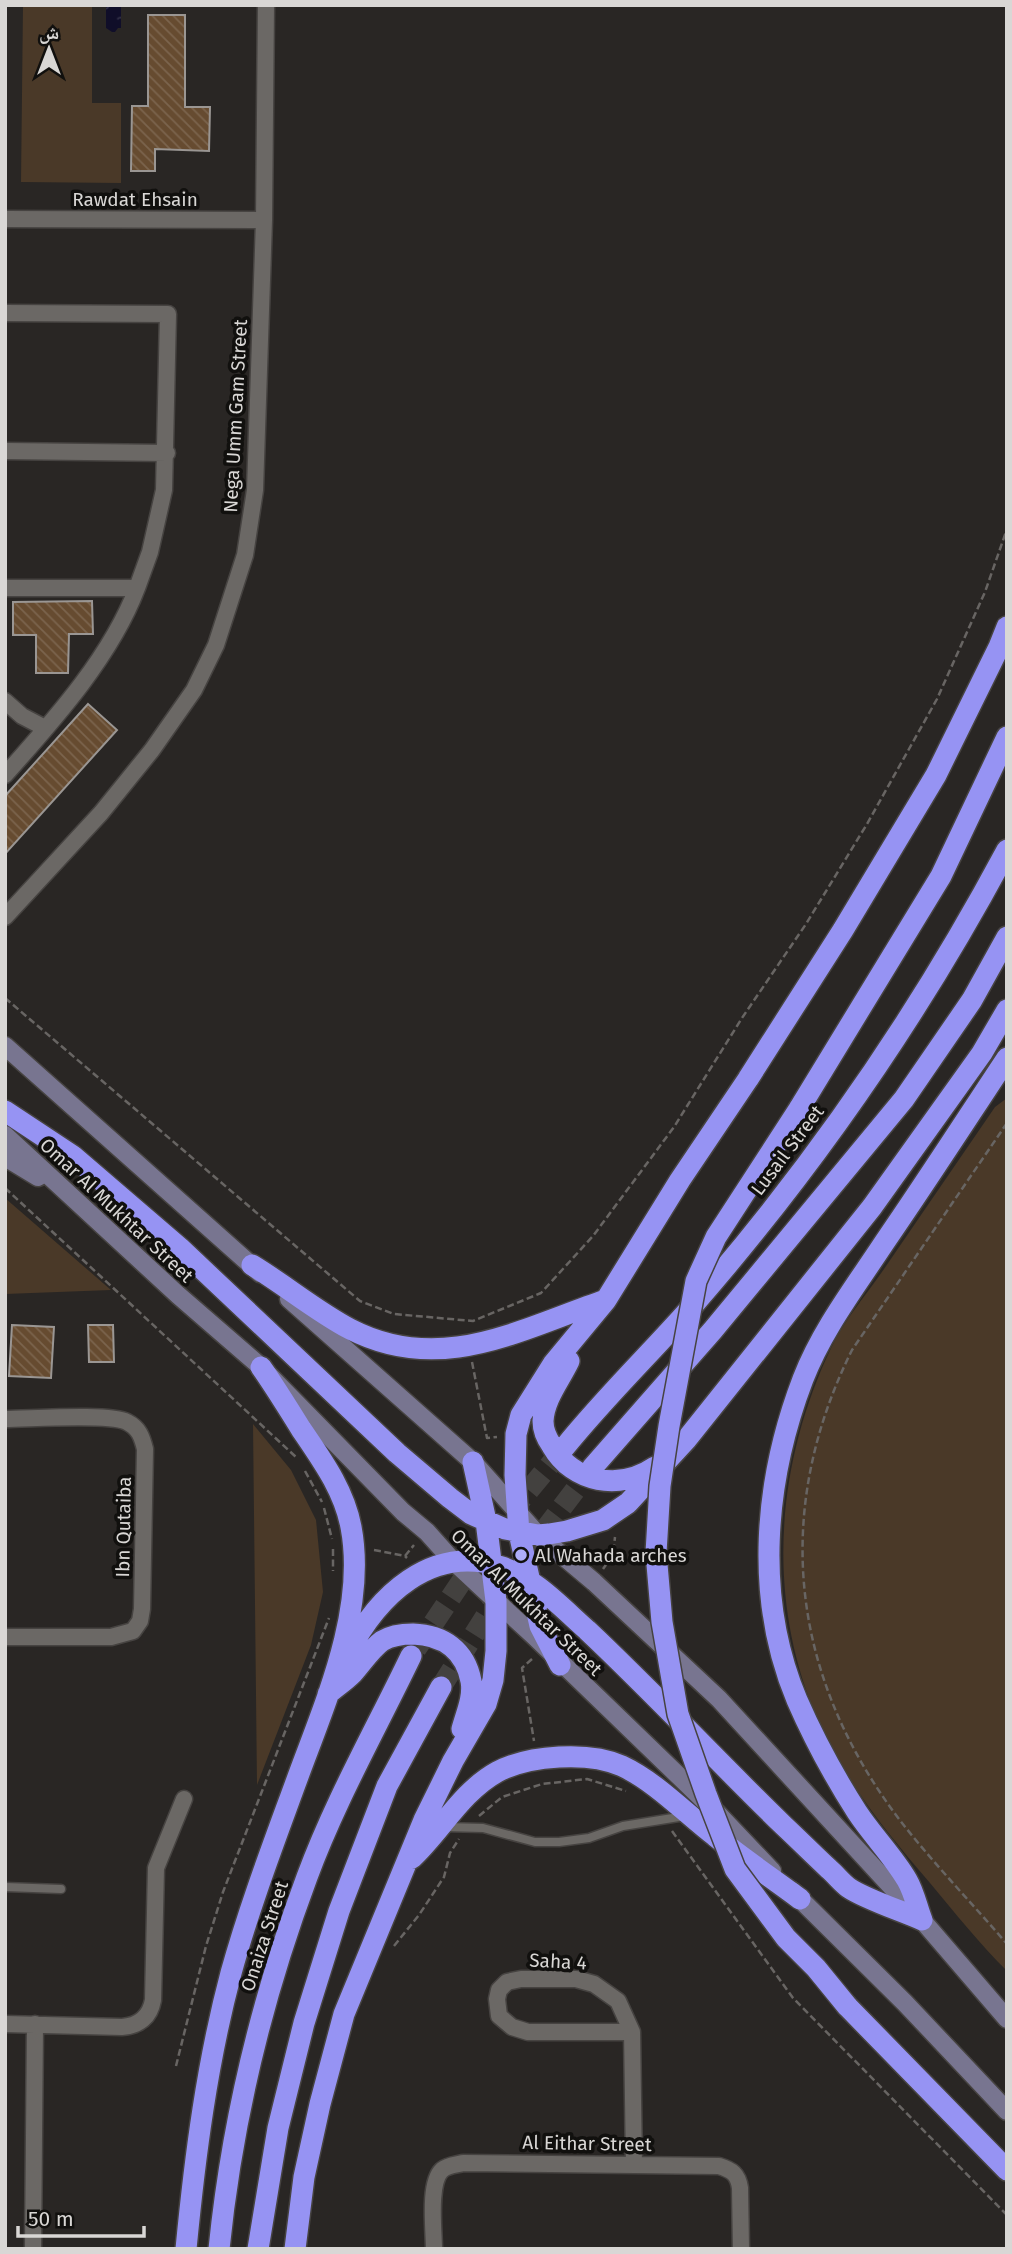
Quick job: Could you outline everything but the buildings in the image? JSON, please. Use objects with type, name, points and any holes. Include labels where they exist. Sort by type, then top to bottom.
[{"type":"highway","points":[[561,1665],[540,1626],[529,1580],[516,1449],[516,1434],[521,1415],[553,1364],[606,1300],[680,1180],[844,930],[947,754],[1007,627]]},
{"type":"highway","points":[[1007,737],[941,876],[799,1109],[716,1237],[696,1281],[668,1426],[660,1486],[656,1553],[662,1622],[678,1714],[735,1869],[786,1938],[816,1968],[847,2006],[1007,2170]]},
{"type":"highway","name":"Lusail Street","points":[[564,1448],[695,1303],[804,1167],[866,1082],[968,922],[1007,850]]},
{"type":"highway","points":[[592,1468],[713,1330],[904,1099],[972,1000],[1007,937]]},
{"type":"highway","points":[[5,1111],[73,1156],[180,1248],[397,1453],[471,1514],[486,1521],[525,1528],[567,1531],[603,1520],[628,1503],[725,1393],[872,1207],[982,1053],[1007,1010]]},
{"type":"highway","points":[[922,1920],[907,1880],[872,1835],[826,1762],[796,1698],[771,1607],[769,1554],[775,1481],[782,1443],[803,1378],[829,1326],[1005,1063]]},
{"type":"highway","points":[[252,1265],[337,1321],[368,1337],[422,1348],[469,1346],[510,1337],[552,1318],[606,1300]]},
{"type":"highway","points":[[582,1330],[547,1402],[543,1422],[547,1438],[559,1460],[577,1473],[603,1481],[642,1476],[673,1454]]},
{"type":"highway","points":[[186,2249],[195,2154],[213,2052],[232,1972],[272,1847],[328,1694],[353,1589],[354,1547],[344,1502],[325,1463],[261,1367]]},
{"type":"highway","points":[[295,2249],[304,2177],[344,2014],[405,1864],[453,1761],[486,1704],[493,1680],[496,1601],[486,1521],[473,1462]]},
{"type":"highway","points":[[328,1694],[356,1637],[373,1613],[389,1595],[419,1573],[452,1560],[503,1567],[529,1580],[545,1592],[604,1646],[766,1809],[849,1888],[922,1920]]},
{"type":"highway","points":[[328,1694],[383,1641],[399,1634],[432,1635],[445,1641],[462,1659],[471,1681],[469,1706],[453,1761]]},
{"type":"highway","name":"Onaiza Street","points":[[219,2249],[225,2188],[241,2099],[266,1999],[288,1931],[335,1812],[411,1656]]},
{"type":"highway","points":[[258,2249],[278,2128],[304,2023],[339,1911],[387,1786],[441,1687]]},
{"type":"highway","points":[[405,1864],[474,1789],[498,1772],[537,1759],[588,1759],[623,1766],[659,1790],[800,1899]]},
{"type":"main road","points":[[5,1046],[473,1462],[525,1528],[594,1582],[719,1699],[922,1920],[1007,2019]]},
{"type":"main road","name":"Omar Al Mukhtar Street","points":[[5,1135],[65,1193],[261,1367],[452,1560],[717,1813],[905,2003],[1007,2111]]},
{"type":"main road","points":[[5,1157],[65,1193]]},
{"type":"main road","points":[[983,1993],[1007,2002]]},
{"type":"street","name":"Nega Umm Gam Street","points":[[5,917],[101,813],[152,750],[194,690],[231,603],[245,555],[255,490],[264,220],[266,5]]},
{"type":"street","name":"Rawdat Ehsain","points":[[5,219],[264,220]]},
{"type":"street","points":[[5,313],[167,314],[167,453],[164,490],[149,552],[129,609],[102,655],[5,775]]},
{"type":"street","points":[[5,450],[167,453]]},
{"type":"street","points":[[5,588],[136,588]]},
{"type":"street","points":[[5,701],[22,716],[45,728]]},
{"type":"street","name":"Ibn Qutaiba","points":[[5,1419],[114,1418],[134,1427],[142,1436],[145,1449],[142,1609],[140,1621],[133,1631],[123,1636],[111,1637],[5,1637]]},
{"type":"street","points":[[5,2024],[130,2026],[138,2024],[149,2013],[153,2000],[156,1868],[184,1799]]},
{"type":"street","name":"Saha 4","points":[[632,2032],[528,2032],[503,2021],[499,2016],[499,1990],[507,1982],[521,1979],[576,1979],[594,1983],[618,2001],[632,2032],[634,2165]]},
{"type":"street","points":[[33,2249],[35,2024]]},
{"type":"street","name":"Al Eithar Street","points":[[434,2249],[434,2187],[437,2177],[451,2165],[463,2163],[719,2166],[729,2169],[739,2179],[741,2249]]},
{"type":"lane","points":[[441,1827],[483,1828],[535,1842],[559,1842],[589,1838],[623,1826],[689,1815]]},
{"type":"lane","points":[[5,1887],[61,1889]]},
{"type":"path","points":[[5,998],[360,1301],[394,1314],[473,1321],[541,1293],[593,1236],[674,1127],[742,1018],[806,924],[937,699],[985,592],[1007,529]]},
{"type":"path","points":[[1007,1123],[852,1349],[834,1386],[819,1429],[809,1472],[802,1539],[804,1597],[812,1639],[821,1672],[840,1720],[866,1768],[899,1818],[1007,1944]]},
{"type":"path","points":[[5,1188],[298,1458]]},
{"type":"path","points":[[469,1346],[487,1438],[495,1436],[516,1449]]},
{"type":"path","points":[[304,1471],[324,1506],[332,1542],[334,1579]]},
{"type":"path","points":[[594,1582],[613,1555],[615,1536],[603,1520]]},
{"type":"path","points":[[354,1547],[405,1556],[419,1573]]},
{"type":"path","points":[[176,2066],[206,1946],[223,1892],[330,1616]]},
{"type":"path","points":[[537,1759],[522,1668],[531,1662],[542,1645]]},
{"type":"path","points":[[393,1946],[419,1915],[444,1877],[450,1853],[465,1827],[502,1797],[542,1784],[587,1779],[631,1793]]},
{"type":"path","points":[[662,1819],[793,1998],[1007,2215]]},
{"type":"shaded area","points":[[23,5],[92,5],[92,103],[121,103],[121,183],[21,182]]},
{"type":"shaded area","points":[[1007,1098],[1007,1971],[967,1928],[882,1825],[853,1784],[828,1741],[800,1672],[790,1625],[784,1578],[784,1531],[798,1438],[812,1392],[836,1338],[995,1107]]},
{"type":"shaded area","points":[[5,1198],[111,1290],[5,1294]]},
{"type":"shaded area","points":[[253,1424],[291,1470],[316,1520],[323,1592],[311,1645],[257,1785]]},
{"type":"water","points":[[106,5],[121,5],[121,28],[115,32],[106,28]]},
{"type":"tunnel","points":[[509,1514],[564,1448]]},
{"type":"tunnel","points":[[441,1687],[518,1565],[592,1468]]},
{"type":"tunnel","points":[[416,1649],[478,1557]]},
{"type":"place","name":"Al Wahada arches","points":[[521,1555]]}]
